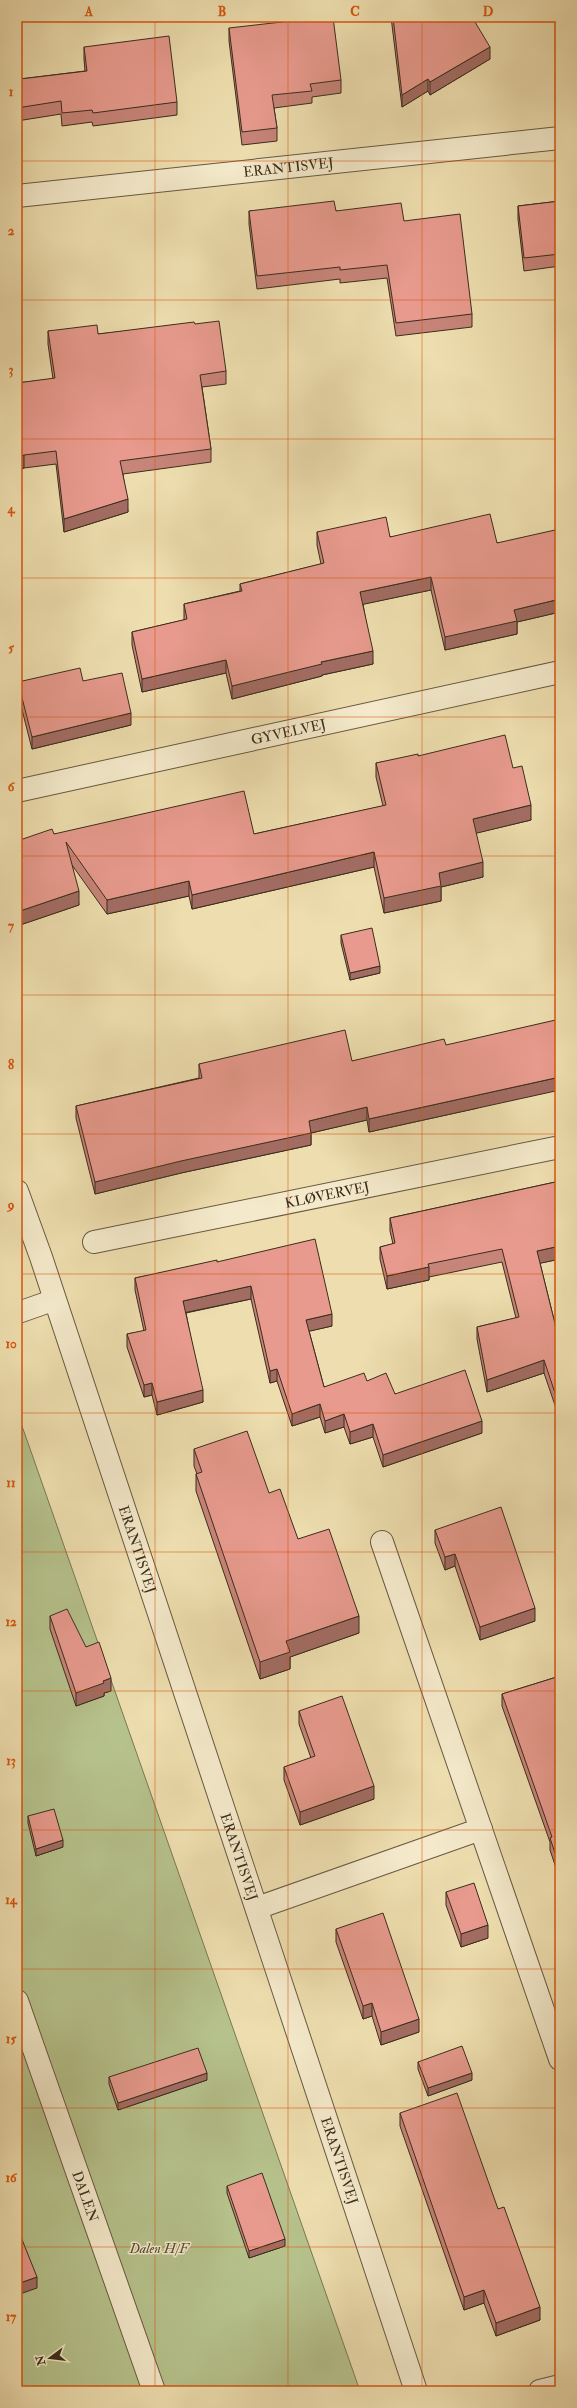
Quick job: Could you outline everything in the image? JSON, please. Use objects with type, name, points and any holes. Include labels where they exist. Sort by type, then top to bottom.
[{"type":"street","name":"ERANTISVEJ","points":[[17,196],[560,138]]},
{"type":"street","name":"GYVELVEJ","points":[[17,791],[560,672]]},
{"type":"street","name":"KLØVERVEJ","points":[[94,1242],[560,1147]]},
{"type":"street","name":"ERANTISVEJ","points":[[17,1191],[41,1257],[416,2391]]},
{"type":"street","points":[[382,1542],[560,2059]]},
{"type":"street","name":"ERANTISVEJ","points":[[257,1908],[481,1829]]},
{"type":"street","name":"DALEN","points":[[17,2001],[154,2391]]},
{"type":"street","points":[[540,2391],[560,2386]]},
{"type":"lane","points":[[17,1313],[54,1300]]},
{"type":"green space","name":"Dalen H/F","points":[[17,1412],[28,1443],[360,2391],[17,2391]]},
{"type":"building","points":[[333,17],[341,80],[310,84],[312,91],[272,95],[277,128],[242,132],[229,28]]},
{"type":"building","points":[[393,17],[472,17],[490,47],[430,82],[428,79],[402,95]]},
{"type":"building","points":[[169,36],[177,102],[93,113],[92,110],[62,113],[61,101],[17,108],[17,59],[20,79],[87,71],[84,47]]},
{"type":"building","points":[[334,201],[336,211],[401,203],[404,221],[460,214],[472,314],[396,323],[387,265],[340,270],[340,267],[257,276],[249,211]]},
{"type":"building","points":[[560,201],[560,254],[524,258],[518,206]]},
{"type":"building","points":[[219,321],[226,371],[200,375],[211,449],[120,461],[128,499],[64,519],[56,451],[24,455],[17,458],[17,383],[55,378],[48,331],[97,325],[98,334],[194,322],[195,324]]},
{"type":"building","points":[[490,514],[497,543],[555,530],[556,536],[560,535],[560,599],[514,610],[517,621],[445,637],[431,577],[360,592],[373,651],[321,662],[322,664],[232,686],[226,660],[142,679],[132,632],[187,619],[184,604],[242,591],[240,584],[324,563],[317,532],[386,517],[390,537]]},
{"type":"building","points":[[80,668],[83,681],[122,673],[131,713],[32,737],[18,682]]},
{"type":"building","points":[[505,735],[513,768],[522,766],[531,805],[473,819],[483,862],[439,873],[441,886],[384,898],[374,852],[192,895],[189,881],[107,900],[66,842],[79,891],[17,912],[17,841],[52,829],[54,834],[244,791],[254,834],[386,805],[376,763],[418,754],[418,756]]},
{"type":"building","points":[[372,928],[380,966],[350,973],[341,935]]},
{"type":"building","points":[[560,1019],[560,1077],[369,1119],[367,1107],[309,1121],[311,1133],[181,1161],[95,1182],[76,1106],[202,1078],[199,1064],[345,1030],[352,1061],[444,1039],[446,1045]]},
{"type":"building","points":[[560,1181],[560,1246],[537,1251],[560,1344],[560,1408],[544,1360],[487,1380],[477,1327],[519,1317],[502,1249],[428,1264],[429,1267],[387,1276],[380,1247],[395,1243],[390,1218]]},
{"type":"building","points":[[315,1239],[332,1314],[306,1320],[324,1387],[364,1373],[367,1381],[386,1373],[395,1394],[465,1370],[482,1421],[383,1455],[373,1424],[350,1432],[344,1414],[325,1421],[320,1404],[292,1414],[277,1369],[270,1371],[251,1286],[183,1301],[203,1390],[157,1402],[152,1383],[144,1385],[127,1334],[146,1330],[135,1278],[217,1260],[217,1262]]},
{"type":"building","points":[[247,1431],[269,1493],[280,1489],[298,1539],[329,1529],[359,1616],[286,1641],[290,1652],[260,1662],[196,1474],[202,1472],[194,1449]]},
{"type":"building","points":[[501,1507],[535,1608],[480,1627],[455,1554],[445,1557],[435,1530]]},
{"type":"building","points":[[67,1609],[86,1647],[99,1642],[111,1678],[103,1681],[104,1683],[76,1693],[50,1616]]},
{"type":"building","points":[[560,1676],[560,1868],[550,1838],[552,1837],[502,1694]]},
{"type":"building","points":[[342,1696],[374,1786],[300,1812],[284,1767],[315,1756],[299,1711]]},
{"type":"building","points":[[54,1809],[63,1840],[36,1849],[28,1816]]},
{"type":"building","points":[[474,1883],[488,1925],[461,1934],[446,1892]]},
{"type":"building","points":[[383,1913],[419,2019],[381,2032],[372,2003],[363,2006],[336,1929]]},
{"type":"building","points":[[462,2046],[472,2073],[428,2088],[418,2062]]},
{"type":"building","points":[[198,2048],[207,2073],[118,2103],[109,2077]]},
{"type":"building","points":[[457,2093],[498,2209],[504,2207],[540,2307],[496,2323],[484,2290],[464,2297],[400,2113]]},
{"type":"building","points":[[262,2173],[285,2239],[249,2251],[227,2186]]},
{"type":"building","points":[[17,2227],[37,2277],[17,2284]]}]
